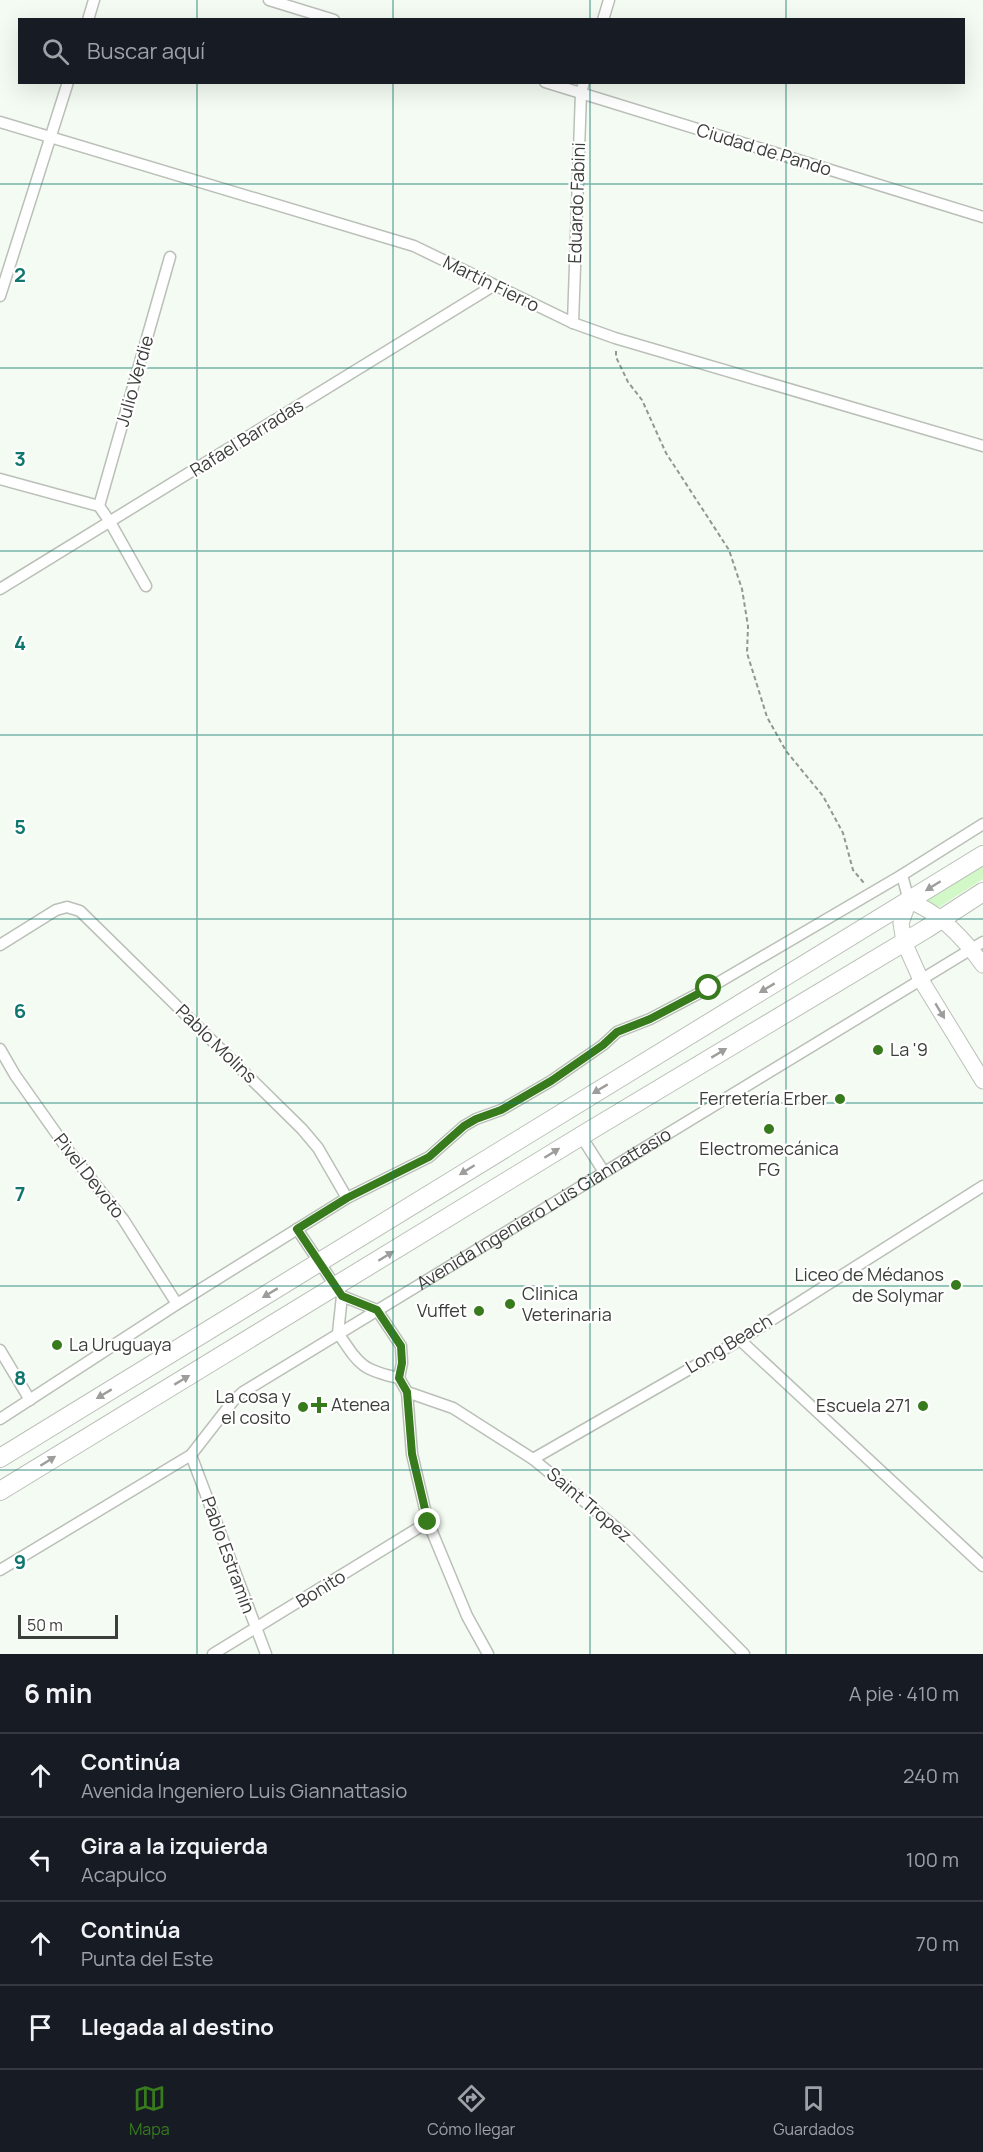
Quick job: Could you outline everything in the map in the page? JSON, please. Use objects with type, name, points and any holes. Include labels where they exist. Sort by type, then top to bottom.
[{"type":"main road","points":[[0,1458],[983,855]]},
{"type":"main road","points":[[0,1491],[339,1291],[580,1136],[983,892]]},
{"type":"street","points":[[89,18],[94,0]]},
{"type":"street","points":[[269,0],[328,18]]},
{"type":"street","points":[[604,18],[609,0]]},
{"type":"street","points":[[0,296],[67,84]]},
{"type":"street","name":"Ciudad de Pando","points":[[557,84],[582,88],[983,217]]},
{"type":"street","name":"Eduardo Fabini","points":[[573,323],[582,88]]},
{"type":"street","name":"Martín Fierro","points":[[0,122],[414,246],[573,323],[615,338],[983,446]]},
{"type":"street","name":"Julio Verdie","points":[[99,506],[170,257]]},
{"type":"street","name":"Rafael Barradas","points":[[0,589],[493,286]]},
{"type":"street","points":[[0,479],[99,506],[146,586]]},
{"type":"street","points":[[0,1419],[177,1304],[347,1198],[429,1157],[464,1126],[501,1110],[551,1081],[603,1045],[617,1032],[650,1019],[709,988],[902,875],[983,824]]},
{"type":"street","points":[[902,875],[909,901],[901,923],[903,942],[921,980],[983,1082]]},
{"type":"street","points":[[909,901],[925,907],[977,945],[983,965]]},
{"type":"street","name":"Pablo Molins","points":[[0,945],[56,910],[67,907],[80,911],[296,1122],[318,1148],[347,1198]]},
{"type":"street","name":"Avenida Ingeniero Luis Giannattasio","points":[[0,1570],[191,1455],[233,1401],[243,1392],[977,945]]},
{"type":"street","name":"Pivel Devoto","points":[[0,1049],[15,1075],[68,1150],[123,1219],[177,1304]]},
{"type":"street","points":[[580,1136],[604,1172]]},
{"type":"street","name":"Long Beach","points":[[534,1459],[740,1340],[983,1186]]},
{"type":"street","points":[[297,1229],[339,1291],[377,1310],[401,1346],[402,1363],[399,1378],[407,1392],[412,1454],[428,1522],[467,1616],[488,1654]]},
{"type":"street","points":[[339,1291],[338,1334],[358,1362],[377,1373],[399,1378]]},
{"type":"street","points":[[740,1340],[983,1566]]},
{"type":"street","points":[[0,1350],[30,1400]]},
{"type":"street","name":"Saint Tropez","points":[[407,1392],[453,1408],[534,1459],[630,1539],[744,1654]]},
{"type":"street","name":"Pablo Estramín","points":[[191,1455],[266,1654]]},
{"type":"street","name":"Bonito","points":[[213,1654],[428,1522]]},
{"type":"path","points":[[615,338],[616,357],[628,382],[642,400],[666,453],[729,550],[742,589],[748,626],[747,653],[767,717],[786,751],[823,796],[843,833],[853,870],[871,892]]},
{"type":"green space","points":[[983,864],[983,879],[933,911],[924,904],[926,900]]},
{"type":"place","name":"La '9","points":[[878,1050]]},
{"type":"place","name":"Ferretería Erber","points":[[840,1099]]},
{"type":"place","name":"Electromecánica FG","points":[[769,1129]]},
{"type":"place","name":"Liceo de Médanos de Solymar","points":[[956,1285]]},
{"type":"place","name":"Clinica Veterinaria","points":[[510,1304]]},
{"type":"place","name":"Vuffet","points":[[479,1311]]},
{"type":"place","name":"La Uruguaya","points":[[57,1345]]},
{"type":"place","name":"Atenea","points":[[319,1405]]},
{"type":"place","name":"Escuela 271","points":[[923,1406]]},
{"type":"place","name":"La cosa y el cosito","points":[[303,1407]]},
{"type":"route","points":[[428,1522],[412,1454],[407,1392],[399,1378],[402,1363],[401,1346],[377,1310],[342,1296],[297,1229],[347,1198],[429,1157],[464,1126],[501,1110],[551,1081],[627,1026],[650,1019],[709,988]]}]
